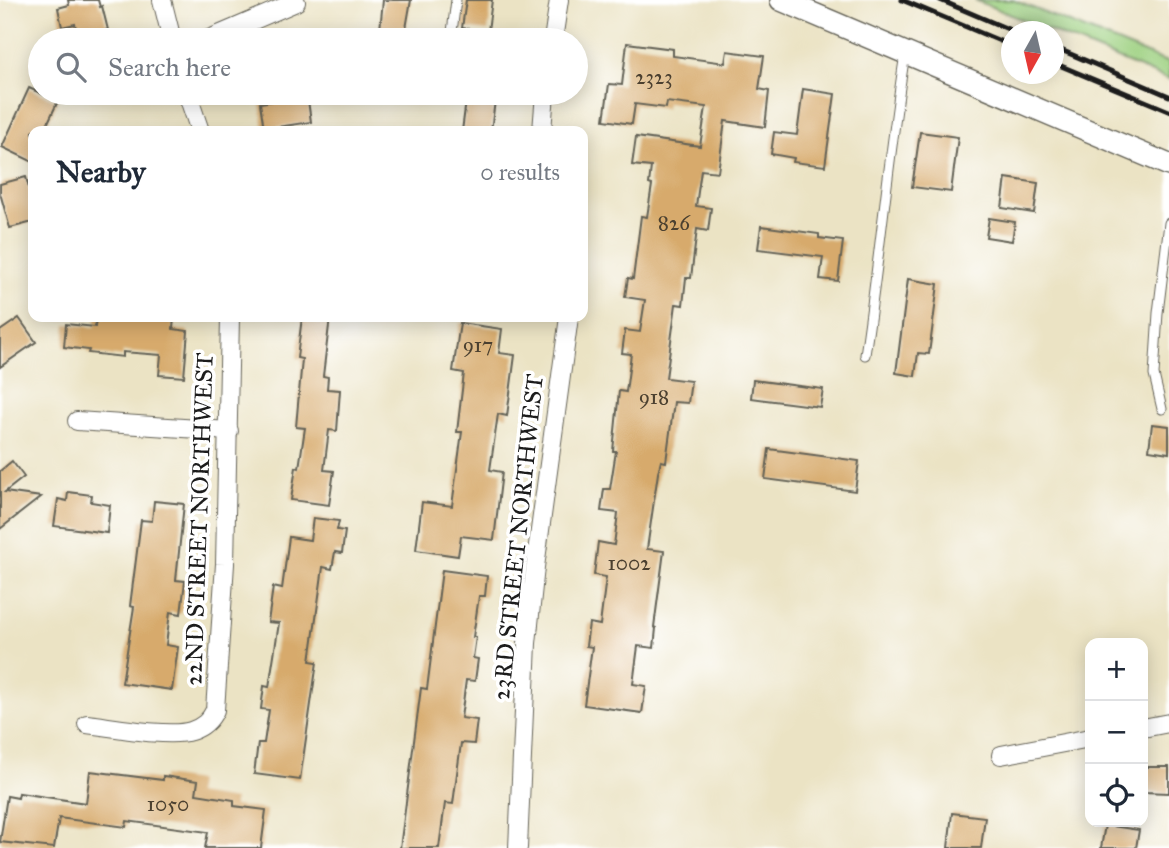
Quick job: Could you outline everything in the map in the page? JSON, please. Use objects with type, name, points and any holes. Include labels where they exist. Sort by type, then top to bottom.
[{"type":"street","points":[[162,0],[169,28]]},
{"type":"street","points":[[555,28],[559,0]]},
{"type":"street","points":[[781,0],[1169,164]]},
{"type":"street","points":[[235,28],[296,2]]},
{"type":"street","points":[[191,105],[198,126]]},
{"type":"street","points":[[542,126],[544,105]]},
{"type":"street","name":"22ND STREET NORTHWEST","points":[[87,724],[175,733],[191,731],[209,722],[218,696],[225,564],[230,322]]},
{"type":"street","name":"23RD STREET NORTHWEST","points":[[518,848],[527,643],[568,322]]},
{"type":"street","points":[[77,421],[229,430]]},
{"type":"street","points":[[1148,727],[1169,723]]},
{"type":"street","points":[[1001,755],[1085,739]]},
{"type":"lane","points":[[453,28],[456,0]]},
{"type":"lane","points":[[865,355],[905,52]]},
{"type":"lane","points":[[1163,409],[1154,375],[1158,313],[1169,223]]},
{"type":"green space","points":[[975,0],[1013,0],[1169,63],[1169,80],[1064,37],[1064,21],[1026,21]]},
{"type":"building","points":[[68,0],[98,0],[108,28],[76,28],[75,24],[62,27],[58,8],[69,5]]},
{"type":"building","points":[[383,0],[411,0],[406,28],[380,28]]},
{"type":"building","points":[[466,0],[492,0],[488,28],[462,28]]},
{"type":"building","points":[[627,43],[673,49],[673,56],[725,63],[727,51],[764,56],[759,89],[769,91],[765,127],[725,121],[718,172],[701,170],[696,206],[711,208],[708,231],[697,229],[691,278],[686,278],[683,305],[676,304],[666,378],[691,381],[688,403],[674,402],[666,462],[661,461],[658,473],[647,549],[664,551],[654,627],[654,648],[638,646],[633,684],[646,686],[642,713],[584,705],[592,647],[586,646],[589,623],[600,625],[606,577],[594,575],[598,542],[614,545],[618,513],[601,511],[604,489],[610,489],[616,451],[613,451],[619,391],[626,392],[631,354],[622,353],[625,330],[640,332],[645,300],[625,297],[628,278],[633,279],[641,216],[647,217],[652,185],[649,184],[651,167],[632,165],[636,137],[700,146],[706,107],[667,102],[666,108],[635,104],[632,124],[604,120],[609,84],[622,85]]},
{"type":"building","points":[[803,89],[835,94],[825,166],[793,162],[794,158],[771,154],[774,132],[797,135]]},
{"type":"building","points":[[28,90],[28,105],[56,105],[46,126],[28,126],[28,160],[2,147]]},
{"type":"building","points":[[260,105],[309,105],[311,122],[264,126]]},
{"type":"building","points":[[465,105],[494,105],[492,126],[463,126]]},
{"type":"building","points":[[920,132],[958,137],[951,192],[912,187]]},
{"type":"building","points":[[26,177],[28,223],[10,228],[0,184]]},
{"type":"building","points":[[1006,178],[1038,183],[1034,213],[1002,208]]},
{"type":"building","points":[[989,218],[1015,222],[1012,241],[986,237]]},
{"type":"building","points":[[761,226],[819,234],[819,238],[843,241],[838,281],[820,279],[823,257],[758,249]]},
{"type":"building","points":[[908,279],[938,284],[929,354],[918,353],[915,376],[896,373]]},
{"type":"building","points":[[19,318],[36,342],[0,367],[0,331]]},
{"type":"building","points":[[96,322],[174,322],[173,329],[188,331],[184,377],[159,375],[161,355],[123,352],[123,357],[64,347],[66,324],[95,327]]},
{"type":"building","points":[[301,322],[329,322],[323,376],[328,377],[327,389],[340,390],[337,431],[329,430],[324,470],[334,471],[329,505],[291,500],[305,428],[296,427],[302,359],[297,358]]},
{"type":"building","points":[[460,323],[502,329],[499,353],[515,355],[507,416],[498,414],[490,470],[502,472],[494,540],[461,536],[458,556],[416,550],[422,502],[452,506],[462,432],[457,432],[464,373],[453,371]]},
{"type":"building","points":[[753,380],[823,389],[820,407],[751,398]]},
{"type":"building","points":[[1152,424],[1169,426],[1169,453],[1149,450]]},
{"type":"building","points":[[769,449],[859,461],[855,491],[765,479]]},
{"type":"building","points":[[12,461],[24,477],[5,492],[41,497],[0,529],[0,471]]},
{"type":"building","points":[[68,492],[92,495],[91,502],[110,505],[107,533],[54,526],[58,499],[67,501]]},
{"type":"building","points":[[154,501],[184,504],[176,580],[185,581],[181,614],[170,612],[166,645],[178,647],[172,690],[122,683],[134,607],[130,606],[141,520],[152,521]]},
{"type":"building","points":[[313,518],[339,521],[337,530],[345,531],[342,553],[335,552],[332,569],[323,567],[310,661],[317,662],[300,780],[254,774],[258,743],[264,743],[269,710],[261,709],[264,686],[269,687],[279,623],[268,622],[273,587],[282,589],[289,537],[310,540]]},
{"type":"building","points":[[442,570],[487,576],[485,596],[479,596],[473,637],[476,637],[473,658],[478,659],[475,681],[466,680],[461,718],[477,720],[474,744],[461,743],[453,804],[445,803],[439,848],[400,848],[421,688],[427,689]]},
{"type":"building","points":[[1148,767],[1169,767],[1169,793],[1148,792]]},
{"type":"building","points":[[90,771],[163,780],[163,776],[198,781],[196,794],[234,800],[234,806],[266,810],[261,848],[205,848],[208,832],[127,821],[126,827],[59,818],[54,848],[0,842],[7,796],[18,798],[19,793],[86,803]]},
{"type":"building","points":[[952,813],[985,817],[981,848],[948,848]]},
{"type":"building","points":[[1105,827],[1139,830],[1136,848],[1101,848]]},
{"type":"railway","points":[[902,0],[1001,41]]},
{"type":"railway","points":[[940,0],[1001,26]]},
{"type":"railway","points":[[1064,51],[1169,96]]},
{"type":"railway","points":[[1064,67],[1169,111]]}]
